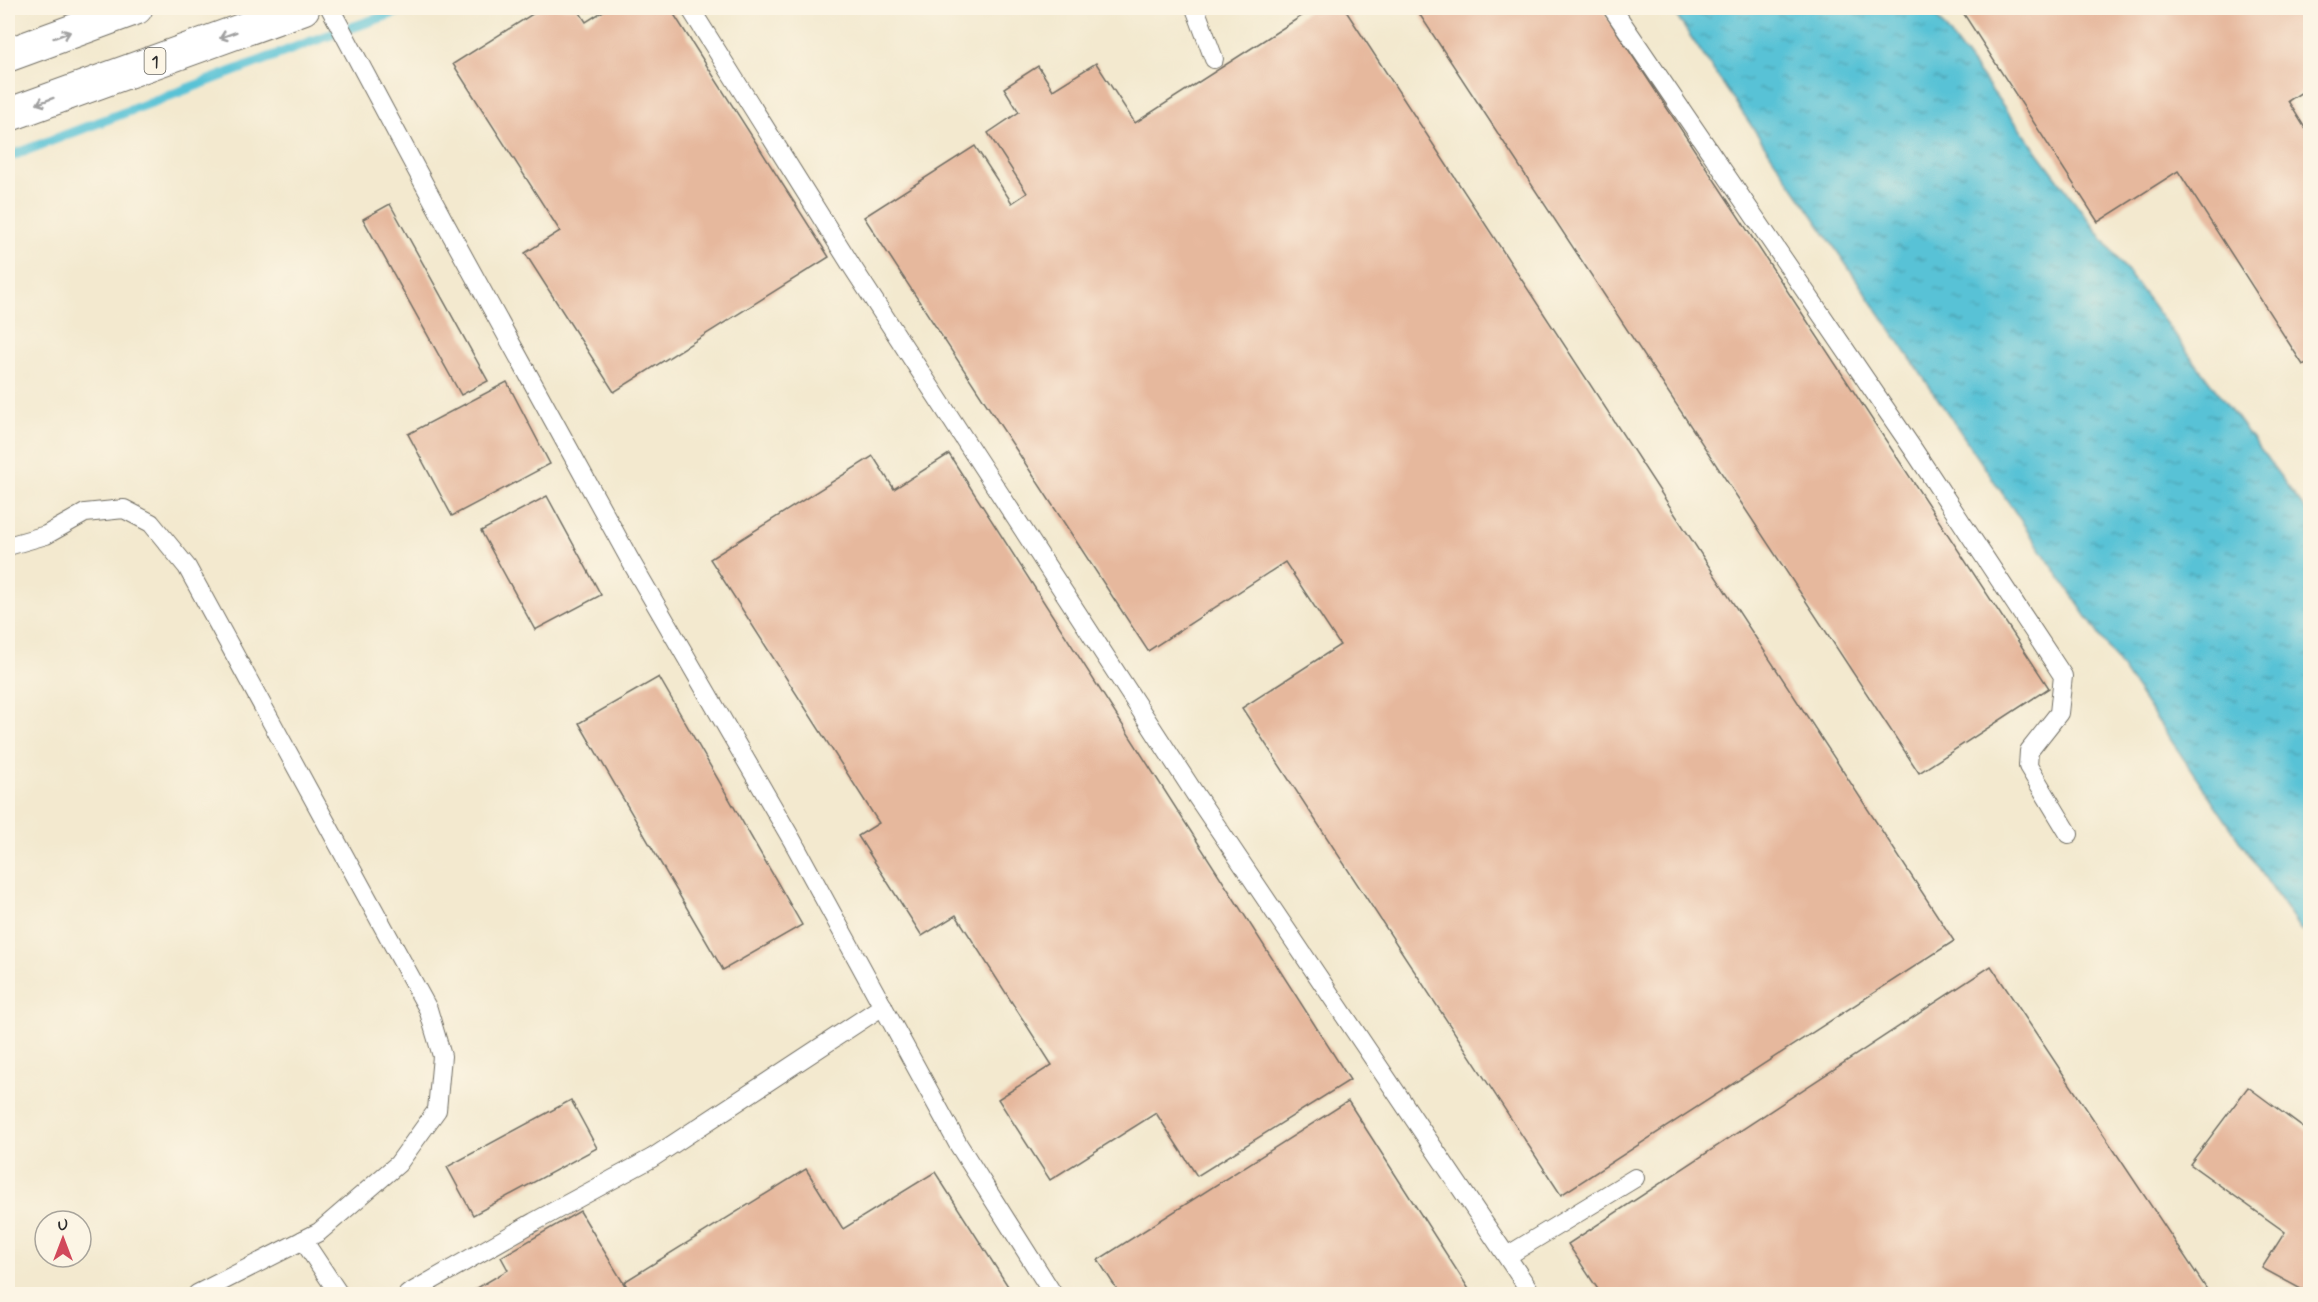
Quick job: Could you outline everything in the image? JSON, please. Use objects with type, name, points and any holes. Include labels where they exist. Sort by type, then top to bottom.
[{"type":"highway","points":[[8,55],[136,8]]},
{"type":"highway","name":"1","points":[[8,115],[303,8]]},
{"type":"lane","points":[[330,8],[630,560],[792,840],[957,1144],[1053,1294]]},
{"type":"lane","points":[[690,8],[853,268],[1197,797],[1532,1294]]},
{"type":"lane","points":[[1195,8],[1214,59]]},
{"type":"lane","points":[[1612,8],[1906,439],[2063,676],[2059,713],[2028,751],[2028,766],[2069,834]]},
{"type":"lane","points":[[8,546],[46,535],[85,513],[124,509],[151,523],[187,567],[428,1009],[442,1056],[437,1110],[398,1164],[319,1232],[197,1294]]},
{"type":"lane","points":[[408,1294],[652,1158],[883,1006]]},
{"type":"lane","points":[[1507,1256],[1635,1178]]},
{"type":"lane","points":[[303,1240],[339,1294]]},
{"type":"water","points":[[1671,8],[1930,8],[2310,516],[2310,916],[2302,932]]},
{"type":"building","points":[[542,8],[577,8],[586,22],[608,8],[670,8],[829,257],[614,392],[525,253],[560,231],[453,64]]},
{"type":"building","points":[[1314,8],[1344,8],[1954,941],[1561,1195],[1242,708],[1340,645],[1285,562],[1148,651],[864,217],[975,146],[1012,203],[1027,193],[988,133],[1019,112],[1004,88],[1038,66],[1053,90],[1096,63],[1135,123]]},
{"type":"building","points":[[1431,8],[1601,8],[2049,688],[1919,773],[1420,15]]},
{"type":"building","points":[[1960,8],[2310,8],[2310,87],[2288,101],[2310,136],[2310,361],[2303,365],[2178,171],[2098,222]]},
{"type":"building","points":[[390,204],[488,381],[461,395],[363,219]]},
{"type":"building","points":[[507,382],[550,464],[452,516],[408,434]]},
{"type":"building","points":[[949,454],[1350,1080],[1197,1176],[1156,1113],[1050,1180],[998,1099],[1052,1065],[956,915],[922,936],[858,836],[879,823],[710,559],[873,456],[894,489]]},
{"type":"building","points":[[547,496],[601,595],[535,630],[481,531]]},
{"type":"building","points":[[659,677],[802,925],[723,970],[579,723]]},
{"type":"building","points":[[1991,966],[2210,1294],[1601,1294],[1568,1244]]},
{"type":"building","points":[[2248,1087],[2310,1133],[2310,1294],[2262,1268],[2285,1232],[2190,1164]]},
{"type":"building","points":[[571,1100],[597,1148],[473,1215],[447,1167]]},
{"type":"building","points":[[1348,1101],[1472,1294],[1120,1294],[1098,1260]]},
{"type":"building","points":[[806,1169],[843,1229],[935,1172],[1013,1294],[632,1294],[624,1282]]},
{"type":"building","points":[[580,1211],[630,1294],[467,1294],[508,1270],[501,1257]]},
{"type":"waterway","points":[[8,157],[310,42],[408,8]]}]
